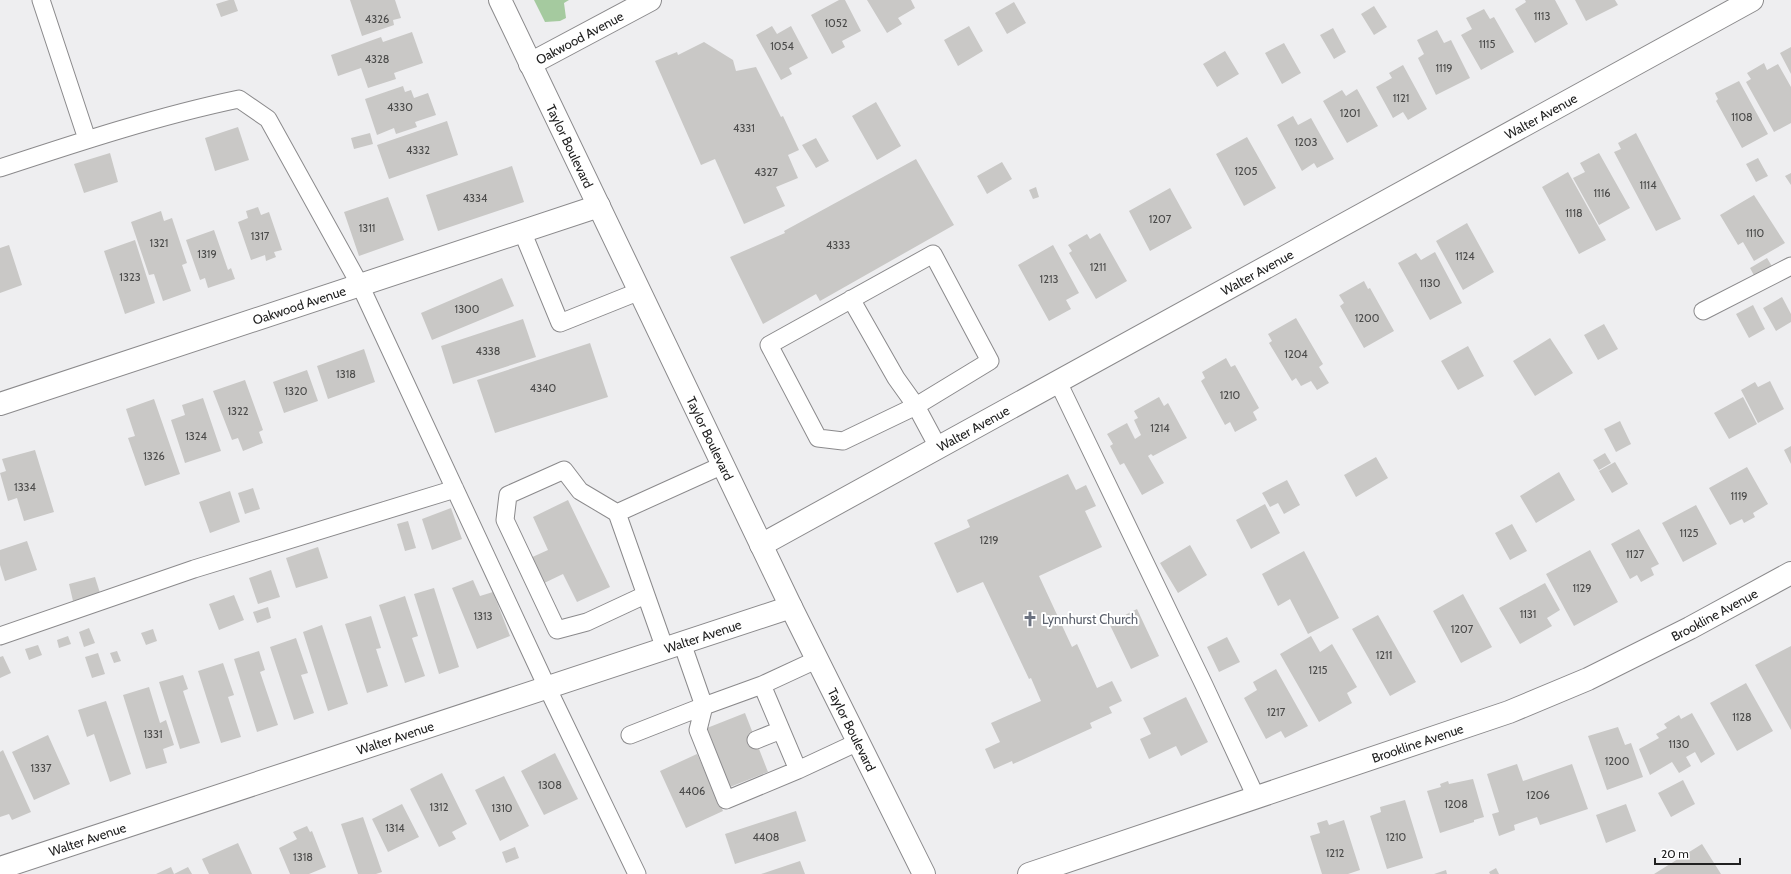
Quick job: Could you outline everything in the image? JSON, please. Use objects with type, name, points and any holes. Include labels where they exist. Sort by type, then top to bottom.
[{"type":"street","name":"Taylor Boulevard","points":[[500,0],[790,608],[924,874]]},
{"type":"street","name":"Oakwood Avenue","points":[[530,64],[650,0]]},
{"type":"street","name":"Walter Avenue","points":[[761,545],[1752,0]]},
{"type":"street","name":"Oakwood Avenue","points":[[0,404],[599,206]]},
{"type":"street","name":"Brookline Avenue","points":[[1038,873],[1508,712],[1588,679],[1677,635],[1791,573]]},
{"type":"street","name":"Walter Avenue","points":[[0,868],[790,608]]},
{"type":"lane","points":[[40,0],[87,139]]},
{"type":"lane","points":[[0,168],[87,139],[185,111],[239,99],[268,119],[360,285],[547,688],[637,874]]},
{"type":"lane","points":[[522,231],[560,323],[640,291]]},
{"type":"lane","points":[[933,254],[990,361],[916,406],[843,441],[818,438],[769,345],[851,299],[933,254]]},
{"type":"lane","points":[[1703,311],[1791,266]]},
{"type":"lane","points":[[851,299],[896,378],[916,406],[938,447]]},
{"type":"lane","points":[[1058,382],[1204,685],[1256,798]]},
{"type":"lane","points":[[617,513],[723,465]]},
{"type":"lane","points":[[645,595],[587,622],[557,630],[505,520],[508,495],[564,470],[580,491],[617,513],[645,595],[674,646],[704,706],[698,730],[714,758],[726,800],[798,770],[858,742]]},
{"type":"lane","points":[[0,636],[194,570],[455,489]]},
{"type":"lane","points":[[630,735],[762,685],[816,660]]},
{"type":"lane","points":[[762,685],[798,770]]},
{"type":"lane","points":[[756,740],[781,730]]},
{"type":"green space","points":[[534,0],[569,0],[564,3],[566,18],[560,21],[545,22]]},
{"type":"building","points":[[234,0],[238,11],[221,17],[216,4]]},
{"type":"building","points":[[350,0],[395,0],[401,18],[393,20],[394,25],[362,36]]},
{"type":"building","points":[[839,0],[845,0],[861,31],[842,41],[845,47],[832,54],[811,15]]},
{"type":"building","points":[[867,0],[911,0],[915,8],[898,18],[902,24],[887,33]]},
{"type":"building","points":[[1525,0],[1555,0],[1568,24],[1535,43],[1515,9],[1526,2]]},
{"type":"building","points":[[1575,0],[1615,0],[1618,5],[1586,21]]},
{"type":"building","points":[[1014,2],[1026,23],[1007,34],[995,13]]},
{"type":"building","points":[[1374,6],[1387,27],[1374,35],[1361,14]]},
{"type":"building","points":[[1484,9],[1490,19],[1494,17],[1514,52],[1481,70],[1461,35],[1472,29],[1466,18]]},
{"type":"building","points":[[772,26],[777,34],[791,26],[808,58],[789,68],[792,74],[781,80],[756,35]]},
{"type":"building","points":[[969,26],[983,51],[958,66],[944,40]]},
{"type":"building","points":[[1333,28],[1346,52],[1334,59],[1320,35]]},
{"type":"building","points":[[1437,30],[1444,43],[1451,40],[1470,78],[1436,95],[1418,58],[1424,54],[1417,40]]},
{"type":"building","points":[[412,32],[423,63],[394,73],[396,79],[368,88],[361,68],[338,76],[331,55],[381,37],[383,42]]},
{"type":"building","points":[[704,42],[733,60],[736,71],[756,67],[781,117],[783,116],[799,150],[788,155],[798,178],[776,187],[785,206],[744,224],[715,159],[701,165],[655,61],[677,52],[678,55]]},
{"type":"building","points":[[1284,43],[1301,73],[1282,84],[1265,53]]},
{"type":"building","points":[[1791,47],[1791,74],[1780,53]]},
{"type":"building","points":[[1225,51],[1239,74],[1217,87],[1203,64]]},
{"type":"building","points":[[1764,63],[1767,70],[1778,64],[1791,87],[1791,123],[1774,132],[1746,82],[1751,79],[1747,73]]},
{"type":"building","points":[[1403,65],[1427,109],[1408,120],[1403,112],[1393,118],[1376,87],[1392,78],[1389,73]]},
{"type":"building","points":[[1739,81],[1768,134],[1742,148],[1716,101],[1718,99],[1715,93]]},
{"type":"building","points":[[403,86],[405,92],[411,90],[414,98],[428,93],[436,115],[415,122],[417,127],[396,134],[394,128],[377,135],[365,99]]},
{"type":"building","points":[[1357,89],[1378,126],[1347,143],[1323,101],[1342,90],[1346,96]]},
{"type":"building","points":[[876,102],[901,146],[877,160],[852,116]]},
{"type":"building","points":[[1293,116],[1298,125],[1311,118],[1334,159],[1317,168],[1314,163],[1302,171],[1277,125]]},
{"type":"building","points":[[447,121],[458,155],[389,179],[377,145]]},
{"type":"building","points":[[238,127],[249,160],[215,171],[205,138]]},
{"type":"building","points":[[370,133],[373,144],[354,149],[351,138]]},
{"type":"building","points":[[1636,133],[1681,219],[1656,231],[1614,152],[1621,149],[1618,143]]},
{"type":"building","points":[[1247,137],[1276,188],[1244,206],[1216,154]]},
{"type":"building","points":[[816,138],[829,161],[816,168],[802,145]]},
{"type":"building","points":[[110,153],[118,182],[84,193],[74,164]]},
{"type":"building","points":[[1599,153],[1630,208],[1599,225],[1573,178],[1585,172],[1580,163]]},
{"type":"building","points":[[1758,158],[1768,176],[1756,182],[1746,164]]},
{"type":"building","points":[[916,159],[954,225],[820,301],[816,294],[763,324],[730,257],[785,233],[784,231]]},
{"type":"building","points":[[1002,162],[1012,179],[987,194],[977,176]]},
{"type":"building","points":[[512,166],[524,202],[438,231],[426,195]]},
{"type":"building","points":[[1568,172],[1606,240],[1579,254],[1542,187]]},
{"type":"building","points":[[1791,173],[1791,185],[1785,176]]},
{"type":"building","points":[[1036,187],[1039,197],[1033,199],[1029,190]]},
{"type":"building","points":[[1170,188],[1192,228],[1150,251],[1129,211]]},
{"type":"building","points":[[1754,195],[1785,243],[1754,261],[1743,242],[1738,245],[1720,215]]},
{"type":"building","points":[[388,197],[404,240],[359,256],[344,212]]},
{"type":"building","points":[[258,207],[261,215],[269,212],[282,250],[274,252],[276,257],[266,261],[265,255],[251,260],[238,222],[248,218],[246,211]]},
{"type":"building","points":[[161,211],[164,221],[172,218],[187,263],[182,265],[191,291],[163,301],[154,274],[149,275],[131,222]]},
{"type":"building","points":[[1467,223],[1494,272],[1463,290],[1436,241]]},
{"type":"building","points":[[214,230],[228,270],[231,268],[235,279],[208,288],[205,278],[200,280],[186,240]]},
{"type":"building","points":[[1100,233],[1127,281],[1096,299],[1069,253],[1072,251],[1068,245],[1087,234],[1090,239]]},
{"type":"building","points":[[135,240],[155,303],[125,314],[104,251]]},
{"type":"building","points":[[9,245],[22,285],[0,293],[0,248]]},
{"type":"building","points":[[1053,245],[1079,293],[1066,300],[1071,309],[1049,321],[1018,265]]},
{"type":"building","points":[[1435,252],[1462,303],[1430,320],[1398,263],[1416,253],[1421,260]]},
{"type":"building","points":[[1767,258],[1773,268],[1756,279],[1750,268]]},
{"type":"building","points":[[502,278],[514,306],[432,340],[421,313]]},
{"type":"building","points":[[1364,281],[1368,289],[1370,288],[1394,331],[1364,348],[1340,306],[1344,303],[1339,295]]},
{"type":"building","points":[[1782,297],[1791,314],[1791,322],[1776,331],[1763,308]]},
{"type":"building","points":[[1753,305],[1765,329],[1749,338],[1736,314]]},
{"type":"building","points":[[1296,318],[1323,364],[1319,367],[1329,383],[1317,390],[1311,381],[1301,386],[1296,378],[1292,381],[1269,343],[1272,341],[1268,334]]},
{"type":"building","points":[[523,319],[536,357],[453,384],[441,346]]},
{"type":"building","points":[[1604,324],[1618,349],[1598,360],[1584,335]]},
{"type":"building","points":[[1550,338],[1573,373],[1535,396],[1513,361]]},
{"type":"building","points":[[590,343],[608,397],[495,433],[477,380]]},
{"type":"building","points":[[1468,346],[1484,376],[1458,390],[1441,361]]},
{"type":"building","points":[[364,349],[375,382],[328,399],[317,366]]},
{"type":"building","points":[[1226,358],[1231,367],[1235,365],[1259,408],[1253,412],[1257,420],[1235,432],[1230,422],[1225,425],[1201,381],[1205,378],[1202,372]]},
{"type":"building","points":[[307,370],[318,401],[284,413],[273,382]]},
{"type":"building","points":[[245,380],[263,430],[259,432],[263,443],[243,451],[238,438],[232,440],[213,391]]},
{"type":"building","points":[[1770,381],[1784,409],[1758,423],[1741,390],[1755,382],[1758,387]]},
{"type":"building","points":[[1159,397],[1164,406],[1168,403],[1187,438],[1153,456],[1151,454],[1148,456],[1164,483],[1142,495],[1124,463],[1120,465],[1110,446],[1113,444],[1107,434],[1127,423],[1135,439],[1141,435],[1134,420],[1138,418],[1134,411]]},
{"type":"building","points":[[1743,397],[1757,424],[1729,439],[1714,413]]},
{"type":"building","points":[[203,398],[221,451],[185,463],[171,420],[185,415],[182,405]]},
{"type":"building","points":[[154,399],[180,474],[145,486],[128,438],[135,436],[126,409]]},
{"type":"building","points":[[1620,421],[1631,444],[1616,452],[1604,429]]},
{"type":"building","points":[[1791,446],[1791,464],[1784,450]]},
{"type":"building","points":[[35,450],[54,512],[24,521],[17,498],[8,501],[0,473],[6,471],[2,459]]},
{"type":"building","points":[[1605,453],[1611,463],[1599,470],[1593,460]]},
{"type":"building","points":[[1376,457],[1388,478],[1356,497],[1344,475]]},
{"type":"building","points":[[1615,462],[1628,484],[1612,493],[1599,471]]},
{"type":"building","points":[[1747,467],[1768,504],[1753,513],[1755,517],[1744,523],[1742,519],[1730,525],[1709,488]]},
{"type":"building","points":[[1559,472],[1575,500],[1536,523],[1520,496]]},
{"type":"building","name":"Lynnhurst Church","points":[[1068,474],[1076,490],[1086,485],[1096,506],[1085,511],[1102,547],[1039,576],[1072,647],[1077,644],[1097,688],[1112,681],[1122,701],[1109,707],[1112,713],[1090,723],[1092,728],[1013,764],[1012,761],[994,769],[985,749],[1000,742],[991,723],[1041,701],[983,582],[957,593],[934,543],[970,527],[967,520]]},
{"type":"building","points":[[1287,480],[1300,505],[1284,514],[1278,503],[1270,507],[1262,493]]},
{"type":"building","points":[[253,488],[260,509],[245,514],[238,493]]},
{"type":"building","points":[[230,491],[240,522],[210,533],[199,502]]},
{"type":"building","points":[[568,500],[610,587],[577,602],[563,574],[540,585],[528,559],[548,550],[533,517]]},
{"type":"building","points":[[1265,504],[1280,533],[1251,549],[1236,520]]},
{"type":"building","points":[[1696,505],[1717,544],[1683,562],[1662,523]]},
{"type":"building","points":[[451,508],[462,539],[432,550],[422,519]]},
{"type":"building","points":[[408,521],[416,548],[405,551],[397,524]]},
{"type":"building","points":[[1512,524],[1527,551],[1510,560],[1495,533]]},
{"type":"building","points":[[1639,529],[1659,564],[1651,568],[1654,575],[1641,582],[1637,575],[1630,579],[1611,544]]},
{"type":"building","points":[[27,541],[37,570],[5,581],[0,565],[0,550]]},
{"type":"building","points":[[1190,545],[1207,575],[1178,593],[1160,563]]},
{"type":"building","points":[[318,547],[328,578],[296,588],[286,558]]},
{"type":"building","points":[[1590,550],[1618,602],[1574,626],[1546,574]]},
{"type":"building","points":[[1304,551],[1339,618],[1308,634],[1290,599],[1278,606],[1262,574]]},
{"type":"building","points":[[271,570],[280,597],[258,604],[249,578]]},
{"type":"building","points":[[95,577],[100,593],[73,601],[69,584]]},
{"type":"building","points":[[473,580],[480,596],[493,592],[510,636],[477,649],[452,588]]},
{"type":"building","points":[[1545,583],[1560,610],[1547,618],[1552,626],[1520,644],[1499,608]]},
{"type":"building","points":[[434,588],[459,667],[439,674],[414,594]]},
{"type":"building","points":[[1463,594],[1492,647],[1461,663],[1433,611]]},
{"type":"building","points":[[234,595],[244,620],[219,630],[209,604]]},
{"type":"building","points":[[405,596],[418,636],[412,638],[425,676],[405,683],[379,605]]},
{"type":"building","points":[[268,607],[271,618],[257,623],[253,612]]},
{"type":"building","points":[[1137,609],[1159,656],[1131,669],[1109,623]]},
{"type":"building","points":[[1378,615],[1416,682],[1390,696],[1352,629]]},
{"type":"building","points":[[371,616],[381,648],[376,649],[388,686],[367,693],[345,624]]},
{"type":"building","points":[[322,625],[348,704],[328,711],[303,632]]},
{"type":"building","points":[[89,628],[95,643],[84,647],[79,632]]},
{"type":"building","points":[[153,629],[157,641],[146,645],[141,633]]},
{"type":"building","points":[[68,636],[71,644],[59,648],[57,640]]},
{"type":"building","points":[[1311,636],[1320,652],[1332,644],[1357,687],[1347,693],[1352,703],[1319,722],[1280,654]]},
{"type":"building","points":[[1227,637],[1240,662],[1219,672],[1207,647]]},
{"type":"building","points":[[296,638],[308,673],[301,675],[314,713],[294,720],[270,647]]},
{"type":"building","points":[[38,645],[42,655],[29,660],[25,649]]},
{"type":"building","points":[[1791,646],[1791,730],[1755,665]]},
{"type":"building","points":[[117,651],[121,661],[114,663],[110,653]]},
{"type":"building","points":[[259,651],[265,670],[260,672],[278,725],[257,732],[234,659]]},
{"type":"building","points":[[98,653],[105,674],[92,678],[85,657]]},
{"type":"building","points":[[3,656],[11,673],[0,678],[0,657]]},
{"type":"building","points":[[223,663],[234,695],[228,697],[241,737],[221,743],[198,671]]},
{"type":"building","points":[[1276,669],[1308,726],[1285,738],[1281,731],[1266,739],[1244,698],[1257,690],[1253,682]]},
{"type":"building","points":[[183,675],[188,689],[183,691],[200,743],[180,749],[159,682]]},
{"type":"building","points":[[1746,683],[1773,731],[1737,751],[1710,703]]},
{"type":"building","points":[[149,687],[160,723],[166,720],[174,745],[163,749],[167,763],[146,769],[123,695]]},
{"type":"building","points":[[1186,697],[1208,742],[1181,756],[1176,746],[1149,759],[1140,739],[1151,734],[1143,718]]},
{"type":"building","points":[[106,701],[131,774],[110,782],[94,734],[87,737],[78,710]]},
{"type":"building","points":[[745,713],[768,772],[730,787],[707,728]]},
{"type":"building","points":[[1692,713],[1715,754],[1701,763],[1695,752],[1686,757],[1691,766],[1679,773],[1672,762],[1650,775],[1639,749],[1659,738],[1656,734],[1667,728],[1664,724],[1679,715],[1681,719]]},
{"type":"building","points":[[1618,727],[1625,745],[1631,743],[1643,777],[1607,790],[1588,736]]},
{"type":"building","points":[[48,735],[70,784],[34,800],[12,752]]},
{"type":"building","points":[[3,750],[31,812],[12,820],[9,814],[0,817],[0,752]]},
{"type":"building","points":[[555,753],[578,799],[544,815],[521,771]]},
{"type":"building","points":[[697,754],[723,811],[686,828],[660,771]]},
{"type":"building","points":[[1517,764],[1523,781],[1572,764],[1588,809],[1540,825],[1537,817],[1514,825],[1515,830],[1499,836],[1492,814],[1499,812],[1487,774]]},
{"type":"building","points":[[442,773],[467,824],[452,832],[456,839],[439,847],[410,789]]},
{"type":"building","points":[[504,776],[529,826],[500,841],[475,790]]},
{"type":"building","points":[[1473,779],[1484,817],[1474,820],[1474,822],[1440,833],[1427,791],[1441,787],[1440,784],[1448,781],[1449,784]]},
{"type":"building","points":[[1683,780],[1695,804],[1671,817],[1658,793]]},
{"type":"building","points":[[1405,800],[1423,858],[1387,869],[1370,816],[1381,812],[1380,807]]},
{"type":"building","points":[[402,804],[419,837],[388,852],[372,819]]},
{"type":"building","points":[[1626,804],[1636,831],[1606,843],[1596,815]]},
{"type":"building","points":[[796,811],[806,841],[735,864],[725,834]]},
{"type":"building","points":[[363,817],[382,872],[376,874],[358,874],[341,824]]},
{"type":"building","points":[[1327,820],[1329,825],[1344,820],[1360,870],[1348,874],[1322,874],[1310,836],[1320,833],[1317,823]]},
{"type":"building","points":[[307,826],[310,832],[312,831],[326,867],[309,874],[290,874],[279,848],[297,839],[293,832]]},
{"type":"building","points":[[238,843],[252,874],[209,874],[202,859]]},
{"type":"building","points":[[1702,844],[1721,874],[1654,874]]},
{"type":"building","points":[[515,847],[519,858],[506,863],[502,852]]},
{"type":"building","points":[[800,861],[805,874],[761,874]]},
{"type":"building","points":[[171,867],[174,874],[156,874]]},
{"type":"building","points":[[188,867],[192,874],[174,874]]},
{"type":"building","points":[[1496,868],[1499,874],[1490,874],[1489,872]]},
{"type":"building","points":[[1446,870],[1447,874],[1434,874]]},
{"type":"place","name":"Lynnhurst Church","points":[[1030,619]]}]
